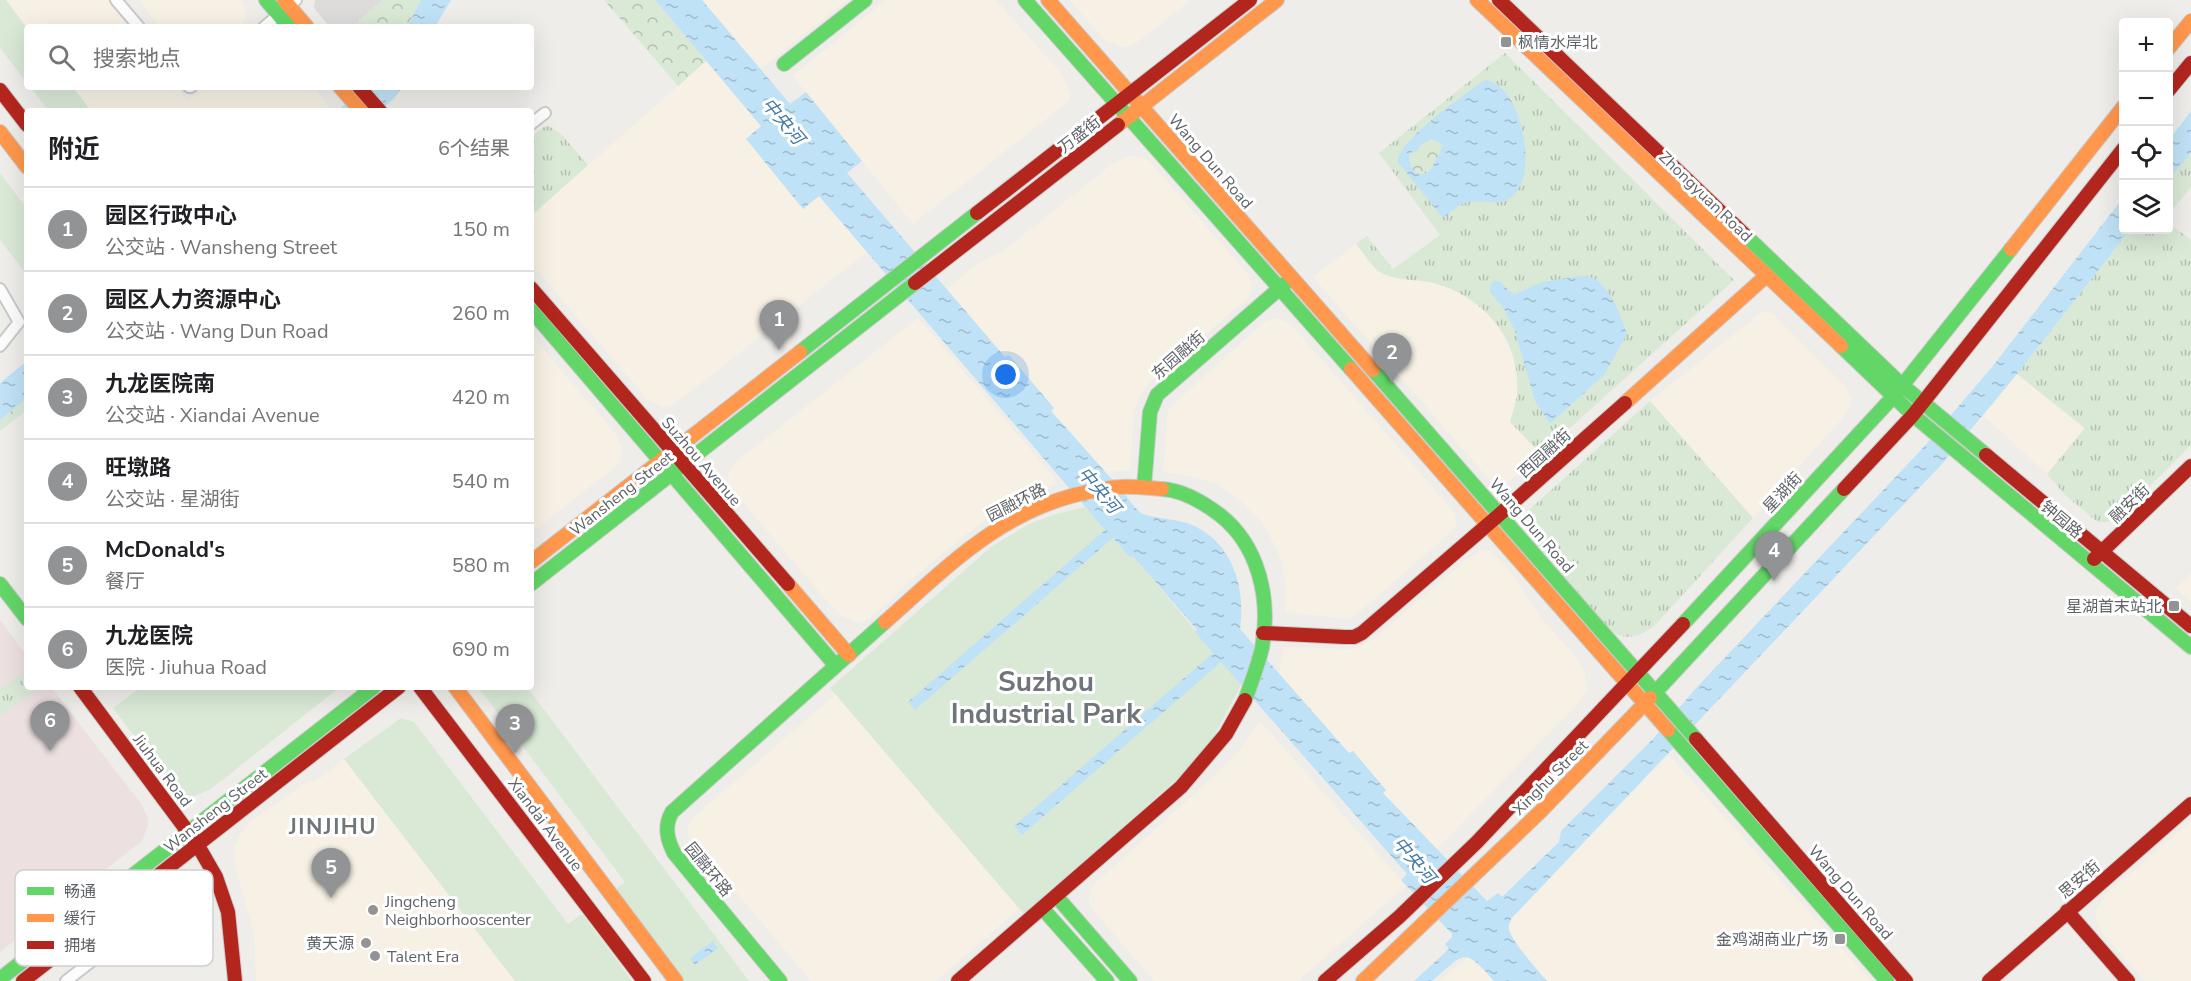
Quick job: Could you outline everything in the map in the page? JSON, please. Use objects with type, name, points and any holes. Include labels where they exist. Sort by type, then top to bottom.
[{"type":"main road","points":[[266,0],[287,5],[304,24]]},
{"type":"main road","points":[[784,64],[865,0]]},
{"type":"main road","name":"Wang Dun Road","points":[[1024,0],[1488,524],[1633,678]]},
{"type":"main road","name":"Wang Dun Road","points":[[1048,0],[1500,514],[1665,715],[1685,748],[1887,981]]},
{"type":"main road","name":"万盛街","points":[[891,283],[1250,0]]},
{"type":"main road","name":"万盛街","points":[[901,294],[1277,0]]},
{"type":"main road","name":"Zhongyuan Road","points":[[1477,0],[1913,415]]},
{"type":"main road","name":"Zhongyuan Road","points":[[1499,0],[1923,404]]},
{"type":"main road","points":[[287,5],[289,24]]},
{"type":"main road","points":[[2173,44],[2191,21]]},
{"type":"main road","points":[[2173,86],[2191,63]]},
{"type":"main road","points":[[0,90],[24,121]]},
{"type":"main road","points":[[362,90],[377,108]]},
{"type":"main road","points":[[344,91],[358,108]]},
{"type":"main road","name":"星湖街","points":[[1325,981],[1461,858],[1633,678],[1893,397],[2119,112]]},
{"type":"main road","points":[[0,132],[24,163]]},
{"type":"main road","points":[[1650,698],[1923,404],[2119,154]]},
{"type":"main road","name":"西园融街","points":[[1262,640],[1354,637],[1362,633],[1500,514],[1766,276]]},
{"type":"main road","name":"东园融街","points":[[1139,487],[1150,412],[1157,395],[1291,278]]},
{"type":"main road","name":"Wansheng Street","points":[[534,560],[891,283]]},
{"type":"main road","name":"Suzhou Avenue","points":[[534,292],[667,457],[672,474],[836,666]]},
{"type":"main road","name":"Wansheng Street","points":[[534,582],[901,294]]},
{"type":"main road","name":"Suzhou Avenue","points":[[534,313],[667,457],[684,465],[849,655]]},
{"type":"main road","name":"钟园路","points":[[1923,404],[2191,626]]},
{"type":"main road","name":"钟园路","points":[[1913,415],[2191,647]]},
{"type":"main road","name":"融安街","points":[[2090,563],[2191,466]]},
{"type":"main road","name":"园融环路","points":[[780,981],[680,861],[669,842],[666,826],[675,807],[919,591],[986,536],[1034,508],[1067,496],[1105,489],[1139,487],[1185,494],[1202,501],[1224,514],[1239,530],[1252,550],[1260,573],[1264,603],[1262,640],[1245,700],[1214,750],[1181,787],[958,981]]},
{"type":"main road","points":[[0,584],[24,615]]},
{"type":"main road","name":"Jiuhua Road","points":[[82,690],[197,844],[211,870]]},
{"type":"main road","name":"Wansheng Street","points":[[139,870],[370,690]]},
{"type":"main road","name":"Wansheng Street","points":[[164,870],[395,690]]},
{"type":"main road","name":"Xiandai Avenue","points":[[422,690],[644,981]]},
{"type":"main road","name":"Xiandai Avenue","points":[[457,690],[676,981]]},
{"type":"main road","name":"Xinghu Street","points":[[1363,981],[1541,811],[1650,698]]},
{"type":"main road","name":"Wang Dun Road","points":[[1665,715],[1695,738],[1906,981]]},
{"type":"main road","name":"思安街","points":[[1989,981],[2191,804]]},
{"type":"main road","name":"Jiuhua Road","points":[[213,874],[223,892],[232,937],[235,981]]},
{"type":"main road","points":[[1057,897],[1130,981]]},
{"type":"main road","points":[[1043,909],[1107,981]]},
{"type":"main road","points":[[2067,911],[2128,981]]},
{"type":"main road","name":"Wansheng Street","points":[[0,979],[17,966]]},
{"type":"main road","name":"Wansheng Street","points":[[23,981],[42,966]]},
{"type":"street","points":[[116,0],[136,24]]},
{"type":"street","points":[[267,24],[287,5]]},
{"type":"street","points":[[534,121],[544,113]]},
{"type":"street","points":[[0,289],[19,322],[0,346]]},
{"type":"street","points":[[66,981],[85,966]]},
{"type":"shaded area","points":[[6,0],[108,0],[127,24],[24,24]]},
{"type":"shaded area","points":[[139,0],[241,0],[247,13],[243,24],[158,24]]},
{"type":"shaded area","points":[[315,0],[383,0],[355,24],[327,24],[314,7]]},
{"type":"shaded area","points":[[702,0],[847,0],[760,69]]},
{"type":"shaded area","points":[[886,0],[996,0],[1062,74],[1071,95],[1069,101],[913,224],[793,76]]},
{"type":"shaded area","points":[[1069,0],[1191,0],[1128,47],[1105,40]]},
{"type":"shaded area","points":[[706,61],[761,127],[747,138],[803,209],[819,196],[867,252],[680,400],[663,407],[648,400],[534,267],[534,213]]},
{"type":"shaded area","points":[[75,90],[179,90],[188,101],[202,90],[316,90],[330,108],[89,108]]},
{"type":"shaded area","points":[[1134,156],[1147,159],[1153,165],[1247,273],[1252,286],[1248,298],[1147,385],[1134,408],[1130,470],[1105,472],[1051,411],[1054,409],[1008,355],[1005,358],[947,289],[977,264],[1003,251],[1111,165]]},
{"type":"shaded area","points":[[1356,244],[1378,271],[1390,276],[1426,281],[1464,295],[1484,309],[1506,337],[1513,352],[1517,395],[1510,422],[1541,454],[1504,486],[1499,488],[1494,485],[1313,277]]},
{"type":"shaded area","points":[[1762,312],[1773,314],[1846,387],[1851,401],[1847,413],[1753,518],[1650,401]]},
{"type":"shaded area","points":[[918,318],[1054,477],[1056,483],[1011,505],[978,525],[933,561],[870,618],[862,622],[855,622],[840,615],[832,607],[730,487],[729,471],[737,461]]},
{"type":"shaded area","points":[[1276,318],[1290,323],[1455,513],[1456,526],[1452,531],[1349,619],[1286,612],[1285,580],[1281,560],[1261,522],[1239,499],[1217,484],[1191,476],[1163,472],[1168,409],[1264,322]]},
{"type":"shaded area","points":[[534,338],[617,436],[622,450],[619,463],[534,531]]},
{"type":"shaded area","points":[[2017,374],[2085,429],[2047,474],[1984,416]]},
{"type":"shaded area","points":[[1484,550],[1490,551],[1508,568],[1540,617],[1575,656],[1585,673],[1587,688],[1583,698],[1437,849],[1383,793],[1386,790],[1352,751],[1349,754],[1279,674],[1284,647],[1350,649],[1359,647],[1375,638],[1467,559]]},
{"type":"shaded area","points":[[2191,573],[2191,602],[2176,589]]},
{"type":"shaded area","points":[[0,620],[24,652],[24,690],[53,690],[142,805],[148,818],[148,825],[142,841],[105,870],[15,870],[15,940],[0,952]]},
{"type":"shaded area","points":[[836,694],[1019,909],[936,981],[811,981],[690,838],[687,830],[689,822],[696,815]]},
{"type":"shaded area","points":[[1260,721],[1406,886],[1298,981],[1154,981],[1094,911],[1089,902],[1090,890],[1205,785],[1237,753]]},
{"type":"shaded area","name":"金鸡湖商业广场","points":[[1669,755],[1871,981],[1440,981],[1511,919]]},
{"type":"shaded area","points":[[344,759],[515,981],[256,981],[254,934],[234,862],[235,845],[250,822],[304,784],[322,777]]},
{"type":"shaded area","points":[[2191,821],[2191,981],[2145,981],[2103,934],[2096,919],[2096,910],[2105,895]]},
{"type":"green space","points":[[0,0],[6,0],[24,24],[24,79],[0,48]]},
{"type":"green space","points":[[383,0],[421,0],[409,24],[355,24]]},
{"type":"green space","points":[[604,0],[655,0],[706,61],[678,86]]},
{"type":"green space","points":[[1505,53],[1734,280],[1541,454],[1510,422],[1517,395],[1517,375],[1513,356],[1506,339],[1484,310],[1469,299],[1434,283],[1399,278],[1380,272],[1356,244],[1367,236],[1393,269],[1440,235],[1379,153]]},
{"type":"green space","points":[[32,90],[75,90],[89,108],[47,108]]},
{"type":"green space","points":[[549,126],[562,135],[588,165],[534,213],[534,135]]},
{"type":"green space","points":[[1431,139],[1441,143],[1441,152],[1430,171],[1417,173],[1409,165],[1410,153],[1417,151],[1422,144]]},
{"type":"green space","points":[[2191,153],[2191,187],[2173,209],[2173,180],[2173,174]]},
{"type":"green space","points":[[0,173],[24,205],[24,271],[0,240]]},
{"type":"green space","points":[[2173,226],[2191,240],[2191,445],[2120,516],[2108,522],[2095,520],[2065,495],[2047,474],[2085,428],[2017,374],[2127,234],[2173,234]]},
{"type":"green space","points":[[24,400],[24,412],[0,431],[0,420]]},
{"type":"green space","points":[[1650,401],[1753,518],[1656,624],[1641,634],[1624,637],[1612,632],[1528,534],[1523,521],[1529,510]]},
{"type":"green space","points":[[1085,507],[1130,558],[1133,556],[1241,685],[1215,734],[1187,770],[1024,914],[830,688],[991,547],[1029,524]]},
{"type":"green space","points":[[24,672],[24,690],[35,690],[0,716],[0,689]]},
{"type":"green space","points":[[137,690],[336,690],[211,789],[192,797],[177,791],[170,784],[113,708]]},
{"type":"green space","points":[[480,690],[529,690],[749,981],[685,981],[616,889],[625,882]]},
{"type":"green space","points":[[401,718],[414,722],[568,924],[582,914],[632,981],[515,981],[344,759]]},
{"type":"water","points":[[421,0],[451,0],[437,24],[409,24]]},
{"type":"water","name":"中央河","points":[[655,0],[702,0],[790,104],[806,92],[862,161],[847,173],[1005,357],[1009,355],[1054,408],[1051,411],[1134,506],[1143,514],[1187,523],[1202,530],[1215,540],[1233,566],[1238,581],[1241,597],[1240,629],[1349,753],[1353,751],[1386,790],[1383,793],[1487,901],[1498,893],[1502,897],[1559,842],[1561,831],[1652,740],[1697,687],[1922,449],[1992,367],[2119,203],[2119,234],[2127,234],[2017,374],[1942,464],[1511,919],[1509,928],[1515,941],[1547,981],[1494,981],[1476,962],[1464,957],[1451,964],[1432,981],[1414,981],[1449,949],[1445,944],[1452,934],[1401,880],[1407,874],[1221,662],[1022,835],[1014,826],[1213,653],[1195,632],[1197,630],[1133,556],[1130,558],[1113,538],[915,710],[908,702],[1105,530],[819,196],[803,209],[746,139],[761,126]]},
{"type":"water","points":[[1486,80],[1498,85],[1509,97],[1523,133],[1524,172],[1519,188],[1509,199],[1500,202],[1468,202],[1442,217],[1398,162],[1400,153],[1418,132]],"holes":[[[1431,139],[1441,143],[1441,150],[1431,169],[1422,174],[1414,172],[1410,163],[1410,153],[1417,151],[1422,144]]]},
{"type":"water","points":[[362,90],[400,90],[381,108],[340,108]]},
{"type":"water","points":[[2191,111],[2191,153],[2173,174],[2173,135]]},
{"type":"water","points":[[1579,276],[1593,278],[1605,288],[1622,319],[1627,334],[1604,375],[1550,424],[1535,401],[1515,331],[1503,307],[1490,292],[1490,286],[1494,281],[1500,281],[1515,294],[1542,282]]},
{"type":"water","points":[[24,363],[24,400],[0,420],[0,383]]},
{"type":"water","points":[[713,941],[718,948],[695,965],[690,958]]},
{"type":"traffic: fast","points":[[266,0],[286,24]]},
{"type":"traffic: fast","points":[[784,64],[865,0]]},
{"type":"traffic: fast","points":[[1025,0],[1351,369]]},
{"type":"traffic: fast","points":[[800,352],[977,213]]},
{"type":"traffic: fast","points":[[1744,234],[1903,386],[1986,455]]},
{"type":"traffic: fast","points":[[1683,624],[1893,397],[2011,249]]},
{"type":"traffic: fast","points":[[1144,487],[1150,412],[1157,395],[1288,281]]},
{"type":"traffic: fast","points":[[534,582],[915,283]]},
{"type":"traffic: fast","points":[[534,314],[836,666]]},
{"type":"traffic: fast","points":[[1841,346],[1913,415],[2191,647]]},
{"type":"traffic: fast","points":[[1373,370],[1696,739]]},
{"type":"traffic: fast","points":[[1162,489],[1192,498],[1220,515],[1244,542],[1253,558],[1263,593],[1264,629],[1262,648],[1245,700]]},
{"type":"traffic: fast","points":[[1650,698],[1844,489]]},
{"type":"traffic: fast","points":[[0,584],[24,615]]},
{"type":"traffic: fast","points":[[780,981],[674,853],[668,838],[668,822],[672,812],[885,622]]},
{"type":"traffic: fast","points":[[140,870],[370,690]]},
{"type":"traffic: fast","points":[[1668,730],[1887,981]]},
{"type":"traffic: fast","points":[[1057,897],[1130,981]]},
{"type":"traffic: fast","points":[[1043,909],[1107,981]]},
{"type":"traffic: fast","points":[[0,979],[17,966]]},
{"type":"traffic: slow","points":[[284,0],[304,24]]},
{"type":"traffic: slow","points":[[1048,0],[1373,370]]},
{"type":"traffic: slow","points":[[1118,125],[1277,0]]},
{"type":"traffic: slow","points":[[1477,0],[1841,346]]},
{"type":"traffic: slow","points":[[2173,43],[2191,21]]},
{"type":"traffic: slow","points":[[343,90],[358,108]]},
{"type":"traffic: slow","points":[[2011,249],[2119,112]]},
{"type":"traffic: slow","points":[[0,132],[24,163]]},
{"type":"traffic: slow","points":[[1625,403],[1766,276]]},
{"type":"traffic: slow","points":[[534,560],[800,352]]},
{"type":"traffic: slow","points":[[1351,369],[1668,730]]},
{"type":"traffic: slow","points":[[885,622],[980,541],[1005,524],[1032,510],[1061,499],[1110,488],[1162,489]]},
{"type":"traffic: slow","points":[[788,584],[849,655]]},
{"type":"traffic: slow","points":[[457,690],[676,981]]},
{"type":"traffic: slow","points":[[1363,981],[1541,811],[1650,698]]},
{"type":"traffic: jam","points":[[977,213],[1250,0]]},
{"type":"traffic: jam","points":[[1499,0],[1744,234]]},
{"type":"traffic: jam","points":[[2173,85],[2191,63]]},
{"type":"traffic: jam","points":[[0,90],[24,121]]},
{"type":"traffic: jam","points":[[362,90],[377,108]]},
{"type":"traffic: jam","points":[[915,283],[1118,125]]},
{"type":"traffic: jam","points":[[1844,489],[1913,415],[2119,154]]},
{"type":"traffic: jam","points":[[534,291],[788,584]]},
{"type":"traffic: jam","points":[[1263,633],[1345,637],[1354,637],[1362,633],[1625,403]]},
{"type":"traffic: jam","points":[[1986,455],[2191,626]]},
{"type":"traffic: jam","points":[[2094,559],[2191,466]]},
{"type":"traffic: jam","points":[[1325,981],[1399,917],[1477,842],[1683,624]]},
{"type":"traffic: jam","points":[[82,690],[197,844],[212,870]]},
{"type":"traffic: jam","points":[[165,870],[395,690]]},
{"type":"traffic: jam","points":[[422,690],[644,981]]},
{"type":"traffic: jam","points":[[958,981],[1181,787],[1226,734],[1245,700]]},
{"type":"traffic: jam","points":[[1696,739],[1906,981]]},
{"type":"traffic: jam","points":[[1989,981],[2191,804]]},
{"type":"traffic: jam","points":[[213,872],[228,912],[235,981]]},
{"type":"traffic: jam","points":[[2067,911],[2128,981]]},
{"type":"traffic: jam","points":[[23,981],[42,966]]},
{"type":"place","name":"枫情水岸北","points":[[1506,42]]},
{"type":"place","name":"园区行政中心","points":[[779,350]]},
{"type":"place","name":"园区人力资源中心","points":[[1392,383]]},
{"type":"place","name":"旺墩路","points":[[1774,581]]},
{"type":"place","name":"星湖首末站北","points":[[2174,606]]},
{"type":"place","name":"九龙医院","points":[[50,751]]},
{"type":"place","name":"九龙医院南","points":[[515,754]]},
{"type":"place","name":"McDonald's","points":[[331,898]]},
{"type":"place","name":"Jingcheng Neighborhooscenter","points":[[373,910]]},
{"type":"place","name":"金鸡湖商业广场","points":[[1840,939]]},
{"type":"place","name":"黄天源","points":[[366,943]]},
{"type":"place","name":"Talent Era","points":[[375,956]]},
{"type":"district","name":"Suzhou Industrial Park","points":[[1046,697]]},
{"type":"district","name":"JINJIHU","points":[[333,826]]}]
